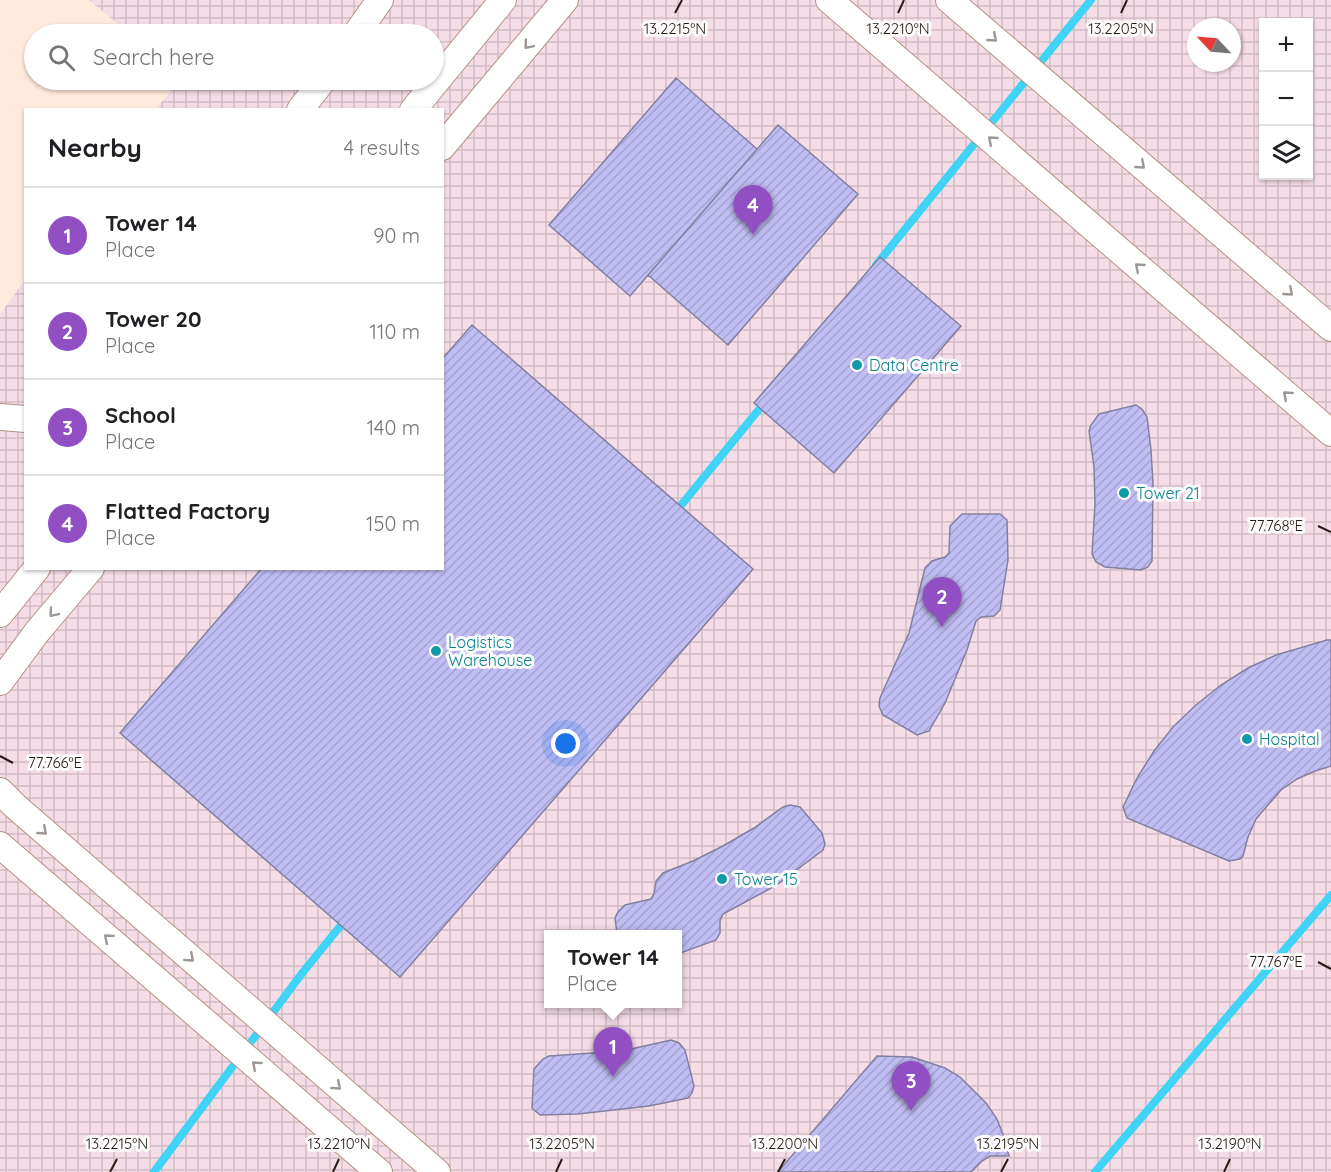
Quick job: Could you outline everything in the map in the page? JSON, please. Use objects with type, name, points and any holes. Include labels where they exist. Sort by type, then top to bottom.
[{"type":"street","points":[[363,24],[380,0]]},
{"type":"street","points":[[444,72],[503,0]]},
{"type":"street","points":[[444,145],[565,0]]},
{"type":"street","points":[[829,0],[1331,433]]},
{"type":"street","points":[[949,0],[1331,328]]},
{"type":"street","points":[[302,108],[315,90]]},
{"type":"street","points":[[415,108],[429,90]]},
{"type":"street","points":[[0,417],[24,419]]},
{"type":"street","points":[[0,614],[35,570]]},
{"type":"street","points":[[0,682],[89,570]]},
{"type":"street","points":[[0,790],[24,814],[437,1172]]},
{"type":"street","points":[[0,845],[379,1172]]},
{"type":"shaded area","points":[[89,0],[1331,0],[1331,1172],[0,1172],[0,314],[24,281],[24,570],[444,570],[444,108],[157,108],[171,90],[444,90],[444,24],[118,24]]},
{"type":"building","points":[[676,78],[757,149],[630,296],[549,225]]},
{"type":"building","points":[[778,125],[858,194],[728,345],[648,275]]},
{"type":"building","name":"Data Centre","points":[[880,257],[961,326],[834,473],[754,403]]},
{"type":"building","name":"Logistics Warehouse","points":[[472,325],[753,569],[400,977],[120,733],[260,570],[444,570],[444,357]]},
{"type":"building","name":"Tower 21","points":[[1136,405],[1147,417],[1153,483],[1152,561],[1148,567],[1141,570],[1105,567],[1096,562],[1092,554],[1095,504],[1094,467],[1089,431],[1099,414]]},
{"type":"building","points":[[962,514],[1000,514],[1007,520],[1008,560],[1000,610],[994,616],[981,617],[976,621],[967,650],[945,703],[929,731],[917,735],[883,715],[879,706],[880,698],[909,633],[925,568],[932,561],[945,557],[949,553],[950,526]]},
{"type":"building","name":"Hospital","points":[[1331,640],[1331,766],[1297,779],[1281,790],[1256,819],[1240,859],[1229,861],[1127,818],[1123,807],[1137,778],[1173,727],[1196,705],[1221,685],[1248,668],[1276,655]]},
{"type":"building","name":"Tower 15","points":[[790,805],[800,807],[822,833],[825,844],[823,850],[775,886],[723,914],[720,921],[720,933],[716,940],[682,953],[682,930],[616,930],[615,918],[618,912],[625,905],[651,899],[656,881],[663,873],[723,846],[754,828],[783,807]]},
{"type":"building","points":[[671,1040],[679,1043],[685,1050],[694,1086],[688,1098],[649,1106],[578,1114],[540,1115],[532,1108],[534,1069],[549,1056],[622,1051]]},
{"type":"building","points":[[877,1056],[912,1057],[945,1068],[960,1077],[986,1103],[997,1119],[1009,1156],[990,1156],[971,1172],[778,1172]]},
{"type":"waterway","points":[[876,265],[1091,0]]},
{"type":"waterway","points":[[674,514],[765,402]]},
{"type":"waterway","points":[[1095,1172],[1331,895]]},
{"type":"waterway","points":[[154,1172],[303,972],[346,919]]},
{"type":"place","name":"Flatted Factory","points":[[753,235]]},
{"type":"place","name":"Data Centre","points":[[857,365]]},
{"type":"place","name":"Tower 21","points":[[1124,493]]},
{"type":"place","name":"Tower 20","points":[[942,627]]},
{"type":"place","name":"Logistics Warehouse","points":[[436,651]]},
{"type":"place","name":"Hospital","points":[[1247,739]]},
{"type":"place","name":"Tower 15","points":[[722,879]]},
{"type":"place","name":"Tower 14","points":[[613,1077]]},
{"type":"place","name":"School","points":[[911,1111]]}]
